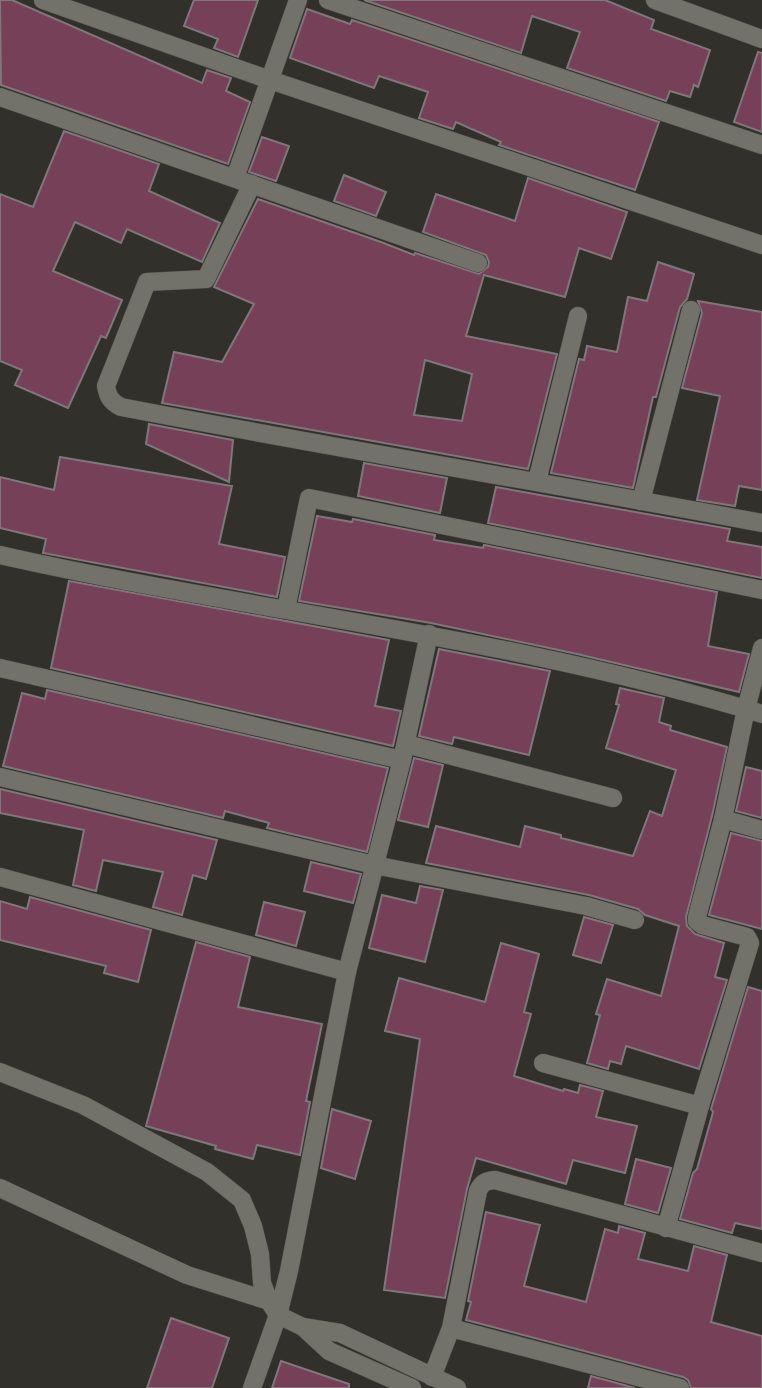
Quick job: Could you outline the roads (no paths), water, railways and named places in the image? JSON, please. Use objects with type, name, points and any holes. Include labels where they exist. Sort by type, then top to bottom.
[{"type":"street","points":[[43,0],[270,80],[762,245]]},
{"type":"street","points":[[234,178],[298,0]]},
{"type":"street","points":[[328,0],[762,145]]},
{"type":"street","points":[[654,0],[762,39]]},
{"type":"street","points":[[0,97],[478,263]]},
{"type":"street","points":[[252,184],[206,279],[148,282],[106,386],[108,397],[113,403],[121,407],[270,436],[537,481],[762,523]]},
{"type":"street","points":[[641,501],[691,310]]},
{"type":"street","points":[[537,481],[578,316]]},
{"type":"street","points":[[286,609],[309,498],[762,590]]},
{"type":"street","points":[[0,555],[109,580],[429,634],[675,688],[754,711]]},
{"type":"street","points":[[252,1388],[273,1308],[289,1271],[347,972],[404,752],[429,634]]},
{"type":"street","points":[[666,1228],[750,943],[747,937],[702,925],[697,921],[697,912],[754,711],[762,648]]},
{"type":"street","points":[[0,668],[613,798]]},
{"type":"street","points":[[0,777],[374,865],[586,906],[635,920]]},
{"type":"street","points":[[723,819],[762,830]]},
{"type":"street","points":[[0,877],[347,972]]},
{"type":"street","points":[[543,1063],[701,1106]]},
{"type":"street","points":[[0,1072],[83,1105],[207,1172],[242,1200],[258,1244],[262,1283],[273,1308]]},
{"type":"street","points":[[432,1377],[451,1328],[478,1191],[486,1181],[495,1180],[762,1253]]},
{"type":"street","points":[[0,1188],[187,1275],[273,1308],[303,1327],[329,1351],[412,1388]]},
{"type":"street","points":[[303,1327],[340,1333],[457,1388]]},
{"type":"street","points":[[451,1328],[680,1388]]}]
